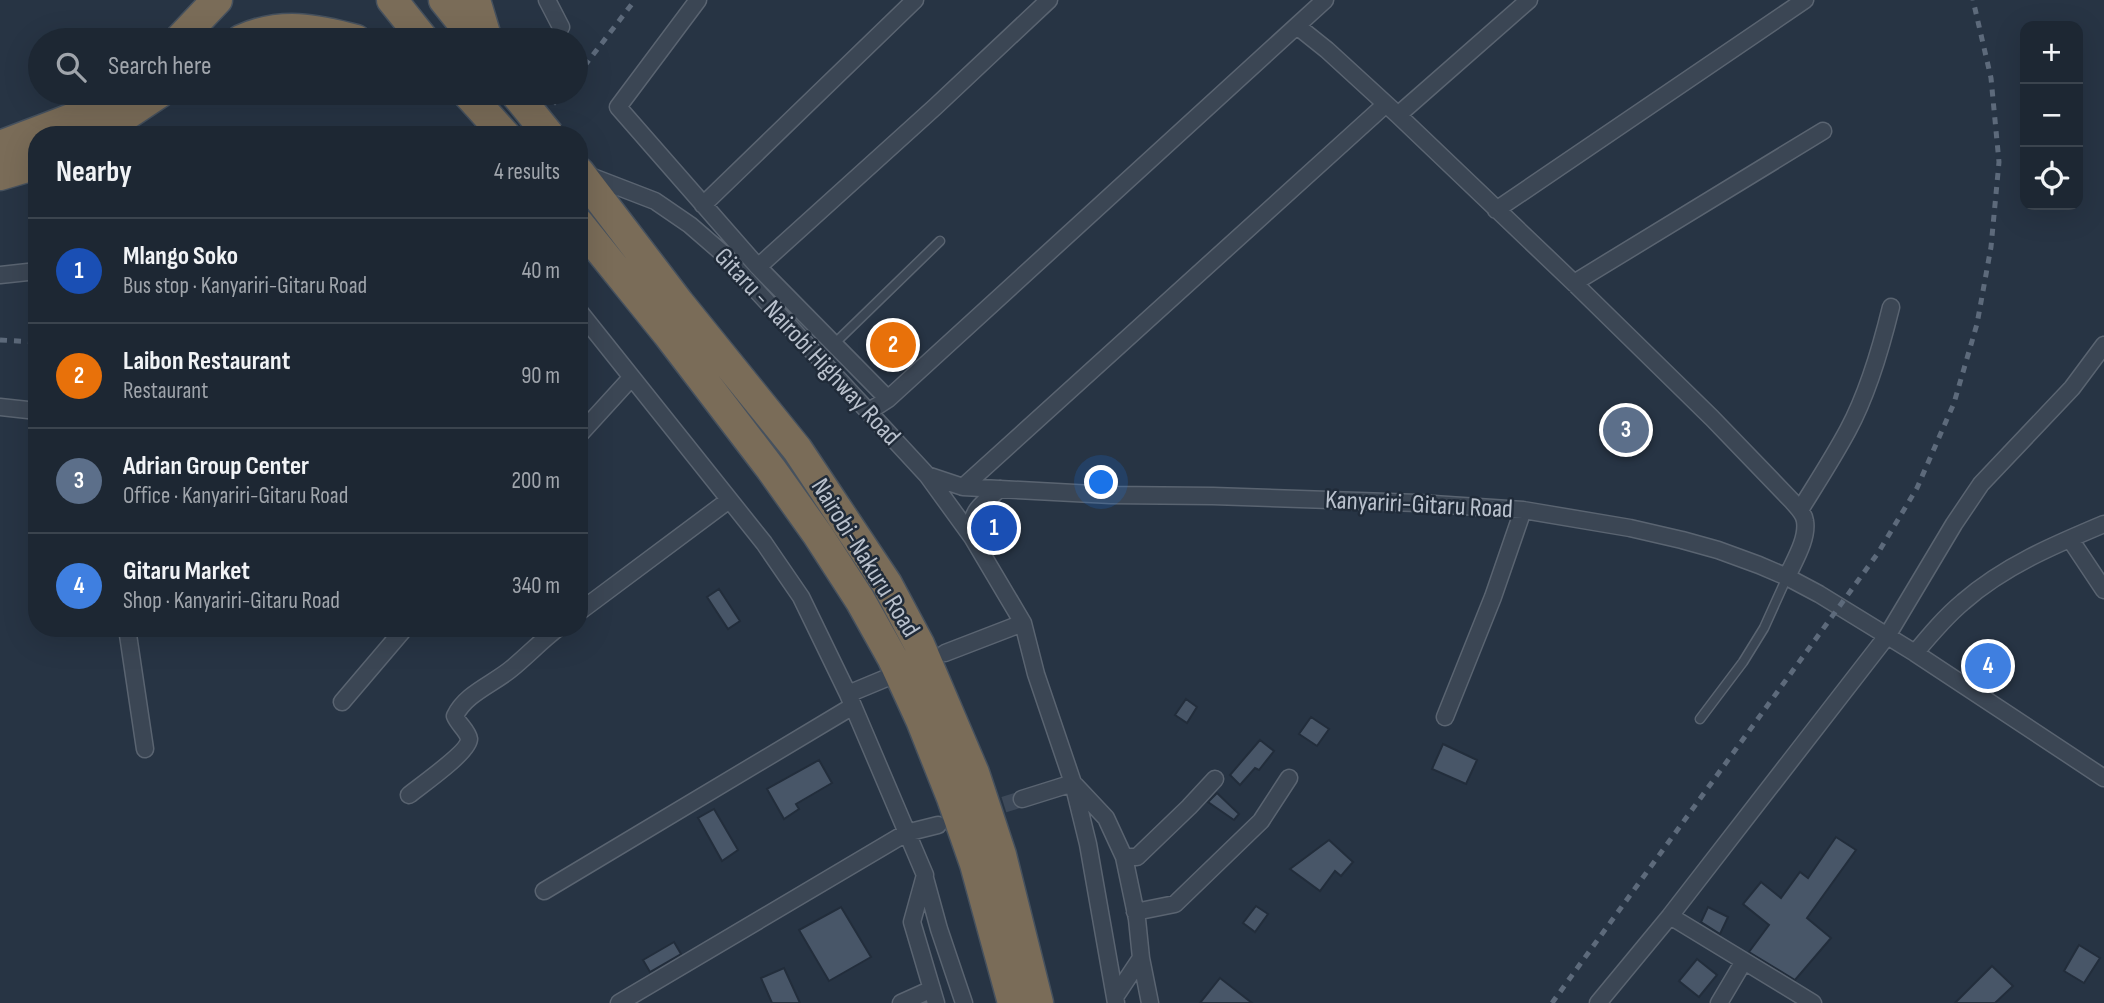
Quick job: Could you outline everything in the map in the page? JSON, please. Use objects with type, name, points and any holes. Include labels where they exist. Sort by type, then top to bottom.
[{"type":"highway","points":[[190,28],[217,0]]},
{"type":"highway","points":[[392,0],[414,28]]},
{"type":"highway","points":[[444,0],[466,28]]},
{"type":"highway","points":[[475,0],[483,28]]},
{"type":"highway","points":[[52,126],[84,114],[98,105]]},
{"type":"highway","points":[[110,126],[141,105]]},
{"type":"highway","points":[[479,105],[497,126]]},
{"type":"highway","points":[[525,105],[542,126]]},
{"type":"highway","points":[[0,146],[28,135]]},
{"type":"highway","points":[[0,175],[28,167]]},
{"type":"highway","name":"Nairobi-Nakuru Road","points":[[588,184],[679,303],[797,449],[887,583],[919,643],[974,772],[1001,855],[1038,1003]]},
{"type":"highway","name":"Nairobi-Nakuru Road","points":[[588,235],[667,333],[818,534],[893,659],[952,798],[975,863],[1013,1003]]},
{"type":"street","points":[[547,0],[561,27]]},
{"type":"street","points":[[698,0],[618,107],[758,267],[888,399]]},
{"type":"street","points":[[703,205],[915,0]]},
{"type":"street","points":[[758,267],[1049,0]]},
{"type":"street","points":[[868,412],[888,399],[1325,0]]},
{"type":"street","points":[[962,487],[1392,109],[1529,0]]},
{"type":"street","points":[[1496,210],[1805,0]]},
{"type":"street","points":[[1297,26],[1392,109],[1574,283],[1712,418],[1800,510],[1806,523],[1803,541],[1787,577]]},
{"type":"street","points":[[1574,283],[1823,131]]},
{"type":"street","name":"Gitaru - Nairobi Highway Road","points":[[588,175],[655,201],[690,225],[720,251],[927,475],[972,537],[1023,624]]},
{"type":"street","points":[[0,275],[28,272]]},
{"type":"street","points":[[1800,510],[1857,412],[1891,307]]},
{"type":"street","points":[[588,323],[764,543],[801,597],[850,700],[925,875],[939,929],[964,1003]]},
{"type":"street","points":[[1598,1003],[1670,916],[1887,636],[1980,484],[2071,388],[2104,345]]},
{"type":"street","points":[[588,425],[631,378]]},
{"type":"street","points":[[0,407],[28,410]]},
{"type":"street","name":"Kanyariri-Gitaru Road","points":[[927,475],[962,487],[1111,495],[1312,499],[1523,510],[1630,528],[1682,540],[1787,577],[1915,653],[2104,778]]},
{"type":"street","points":[[972,537],[970,525],[976,513],[984,502],[1000,489]]},
{"type":"street","points":[[588,605],[729,500]]},
{"type":"street","points":[[1445,717],[1493,597],[1523,510]]},
{"type":"street","points":[[1915,653],[1945,618],[2008,568],[2104,524]]},
{"type":"street","points":[[2070,539],[2104,590]]},
{"type":"street","points":[[946,653],[1023,624],[1036,674],[1073,783],[1088,844],[1115,1000]]},
{"type":"street","points":[[128,637],[145,749]]},
{"type":"street","points":[[342,702],[397,637]]},
{"type":"street","points":[[409,795],[468,744],[468,737],[456,721],[458,710],[546,637]]},
{"type":"street","points":[[544,891],[884,679]]},
{"type":"street","points":[[1135,912],[1175,904],[1261,821],[1289,778]]},
{"type":"street","points":[[1124,857],[1137,857],[1215,779]]},
{"type":"street","points":[[1022,799],[1073,783]]},
{"type":"street","points":[[1073,783],[1106,818],[1124,857],[1150,1003]]},
{"type":"street","points":[[620,1003],[906,833],[938,825]]},
{"type":"street","points":[[901,1003],[934,996],[912,922],[925,875]]},
{"type":"street","points":[[1670,916],[1813,1003]]},
{"type":"street","points":[[1115,1000],[1141,958]]},
{"type":"street","points":[[1719,1003],[1744,961]]},
{"type":"lane","points":[[834,344],[940,241]]},
{"type":"lane","points":[[1700,719],[1743,662],[1764,628],[1787,577]]},
{"type":"building","points":[[719,589],[740,621],[728,629],[707,597]]},
{"type":"building","points":[[1186,699],[1197,707],[1187,723],[1175,715]]},
{"type":"building","points":[[1311,717],[1329,729],[1317,746],[1299,734]]},
{"type":"building","points":[[1260,740],[1274,751],[1259,770],[1255,768],[1240,785],[1230,775]]},
{"type":"building","points":[[1443,744],[1477,760],[1466,784],[1432,769]]},
{"type":"building","points":[[819,760],[832,783],[796,804],[799,809],[784,819],[767,789]]},
{"type":"building","points":[[1217,793],[1239,814],[1234,820],[1208,802]]},
{"type":"building","points":[[714,809],[738,850],[722,861],[698,818]]},
{"type":"building","points":[[1836,837],[1856,850],[1807,918],[1831,938],[1795,980],[1749,952],[1769,925],[1743,904],[1761,882],[1781,898],[1800,872],[1808,878]]},
{"type":"building","points":[[1329,840],[1353,862],[1341,876],[1335,871],[1320,891],[1290,869]]},
{"type":"building","points":[[1256,906],[1268,914],[1255,932],[1243,923]]},
{"type":"building","points":[[841,907],[871,957],[829,981],[799,930]]},
{"type":"building","points":[[1708,907],[1728,917],[1720,934],[1701,922]]},
{"type":"building","points":[[674,942],[681,954],[650,972],[643,960]]},
{"type":"building","points":[[2079,945],[2100,958],[2084,983],[2064,971]]},
{"type":"building","points":[[1697,959],[1717,975],[1699,997],[1679,981]]},
{"type":"building","points":[[1992,966],[2013,986],[1995,1003],[1955,1003]]},
{"type":"building","points":[[784,968],[800,1003],[772,1003],[761,978]]},
{"type":"building","points":[[1220,978],[1252,1003],[1200,1003]]},
{"type":"tunnel","points":[[981,812],[1022,799]]},
{"type":"railway","points":[[588,61],[635,0]]},
{"type":"railway","points":[[1552,1003],[1878,553],[1917,488],[1954,403],[1977,324],[1991,247],[1999,162],[1991,78],[1973,0]]},
{"type":"railway","points":[[533,126],[552,105]]},
{"type":"railway","points":[[0,340],[28,342]]},
{"type":"place","name":"Laibon Restaurant","points":[[893,345]]},
{"type":"place","name":"Adrian Group Center","points":[[1626,430]]},
{"type":"place","name":"Mlango Soko","points":[[994,528]]},
{"type":"place","name":"Gitaru Market","points":[[1988,666]]}]
